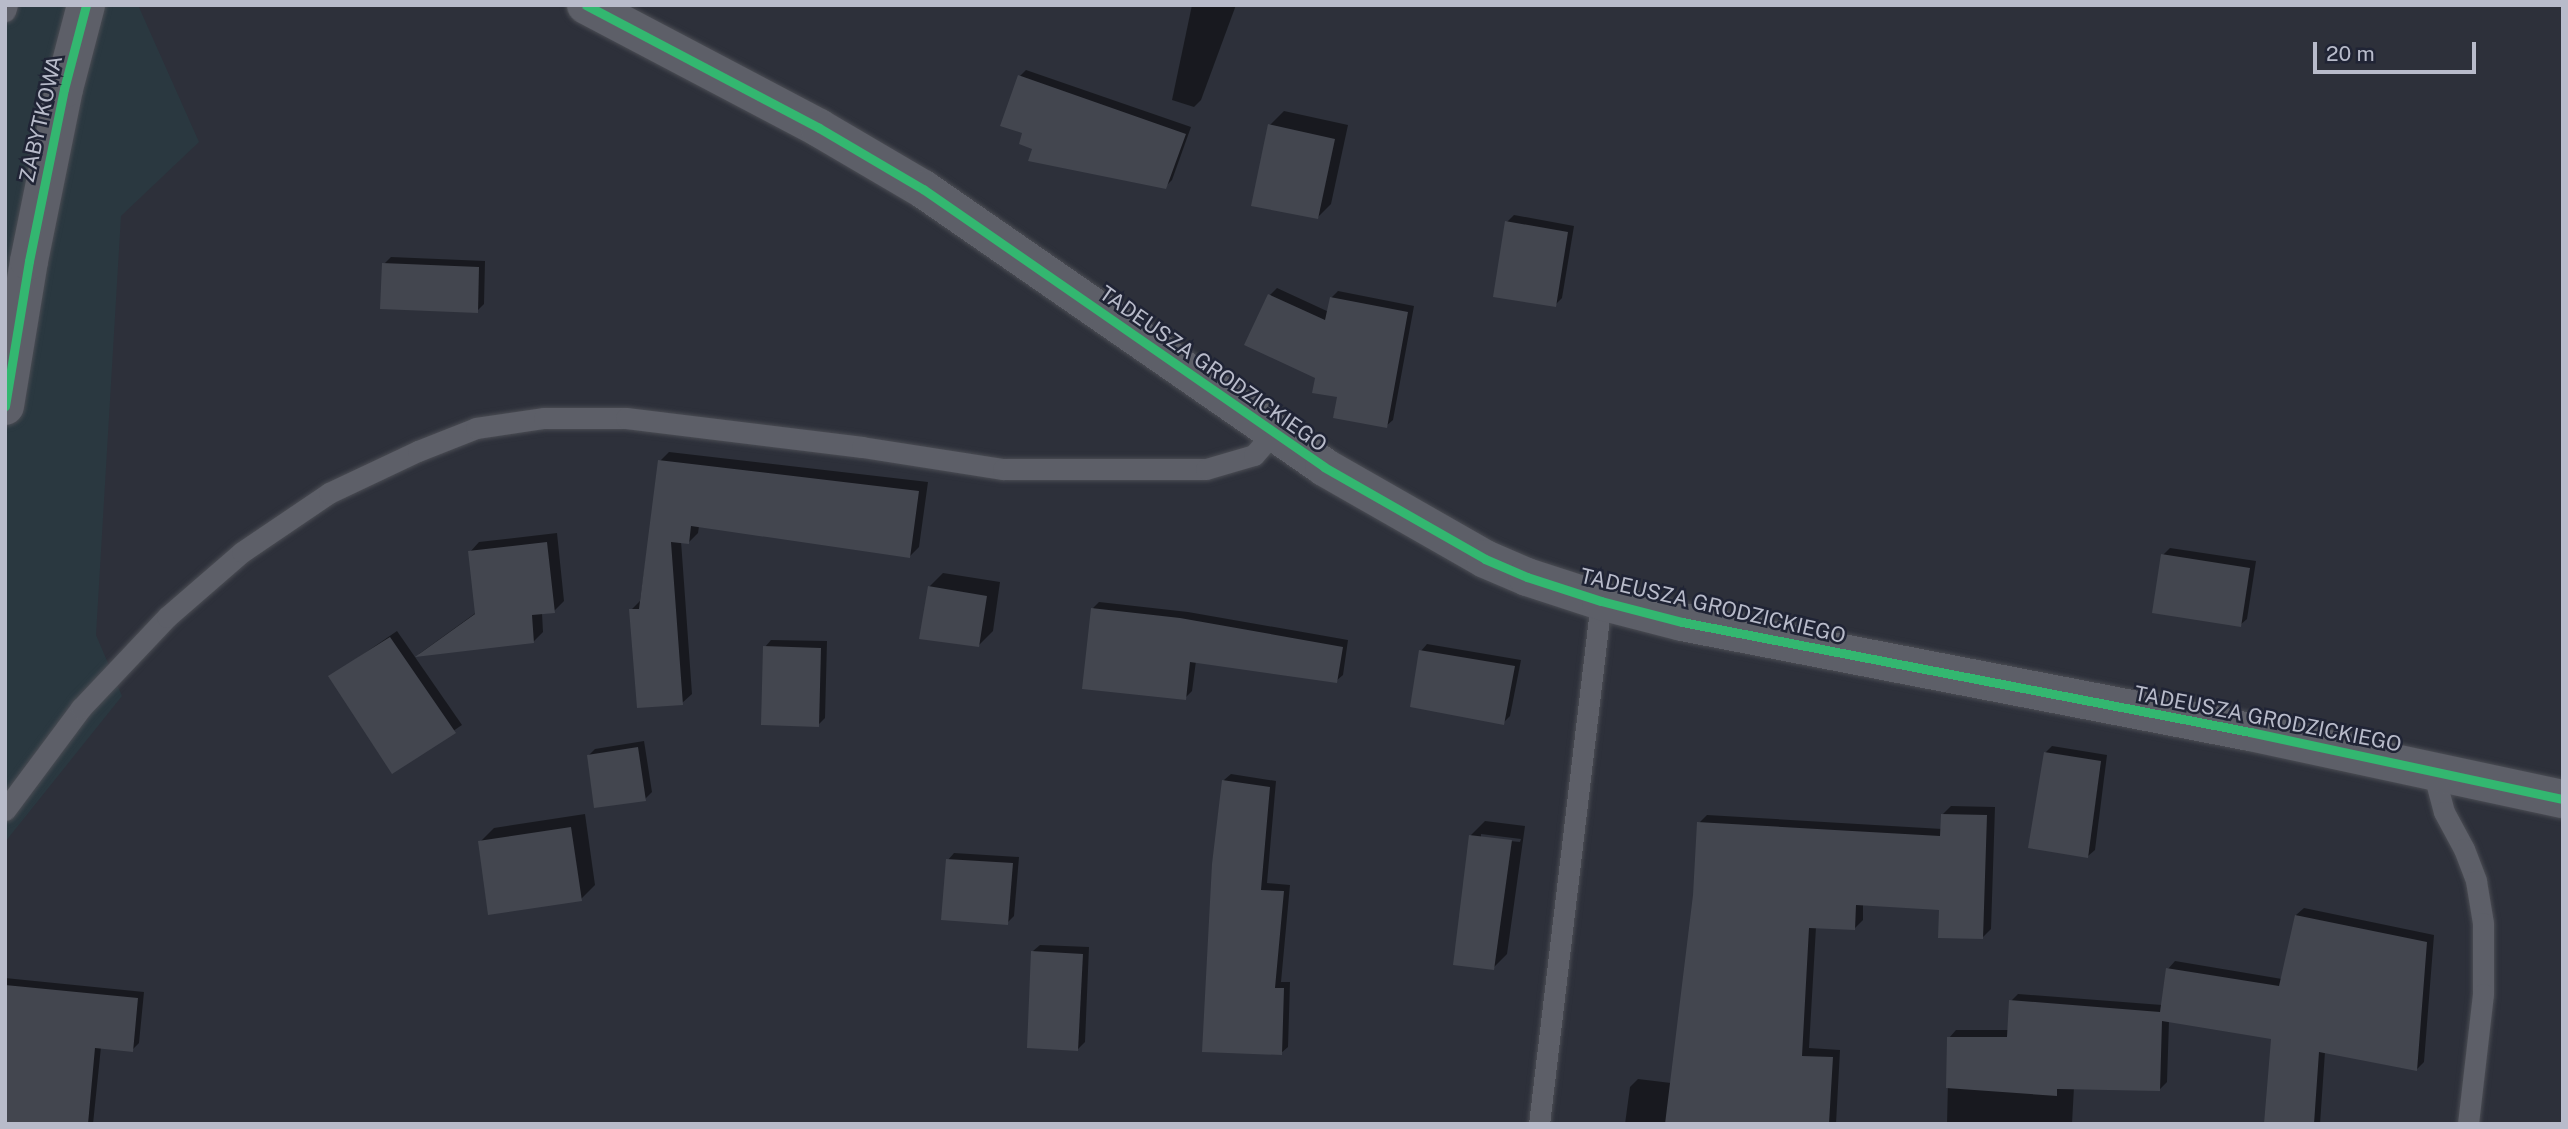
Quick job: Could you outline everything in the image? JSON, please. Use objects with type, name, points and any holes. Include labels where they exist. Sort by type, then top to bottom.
[{"type":"street","name":"ZABYTKOWA","points":[[5,406],[29,261],[64,89],[86,5]]},
{"type":"street","name":"TADEUSZA GRODZICKIEGO","points":[[586,5],[819,128],[923,189],[1324,467],[1485,559],[1552,586],[1601,601],[1741,634],[2563,799]]},
{"type":"lane","points":[[5,11],[7,5]]},
{"type":"lane","points":[[5,810],[80,708],[166,617],[242,552],[329,493],[475,428],[544,418],[626,418],[862,447],[1003,469],[1206,469],[1254,455],[1273,433]]},
{"type":"lane","points":[[1539,1124],[1601,601]]},
{"type":"lane","points":[[2433,771],[2444,812],[2465,849],[2476,881],[2483,923],[2483,994],[2468,1124]]},
{"type":"shaded area","points":[[5,5],[138,5],[199,142],[121,216],[96,635],[122,696],[5,842]]},
{"type":"building","points":[[1018,75],[1186,134],[1166,189],[1028,161],[1032,149],[1019,144],[1022,133],[1000,126]]},
{"type":"building","points":[[1268,124],[1335,139],[1318,219],[1251,206]]},
{"type":"building","points":[[1505,221],[1568,232],[1556,307],[1493,297]]},
{"type":"building","points":[[382,263],[479,267],[478,313],[380,309]]},
{"type":"building","points":[[1268,294],[1325,320],[1330,297],[1408,312],[1387,428],[1333,418],[1337,397],[1312,393],[1315,378],[1244,345]]},
{"type":"building","points":[[658,460],[919,491],[910,558],[691,526],[689,544],[671,542],[683,705],[637,708],[629,609],[639,609]]},
{"type":"building","points":[[547,542],[555,613],[532,615],[534,643],[415,657],[475,614],[468,551]]},
{"type":"building","points":[[2161,554],[2250,568],[2241,627],[2152,613]]},
{"type":"building","points":[[928,586],[987,596],[979,647],[919,639]]},
{"type":"building","points":[[1091,608],[1180,618],[1343,647],[1337,683],[1190,662],[1186,700],[1082,689]]},
{"type":"building","points":[[390,637],[456,733],[392,774],[328,676]]},
{"type":"building","points":[[763,646],[821,648],[819,727],[761,725]]},
{"type":"building","points":[[1419,650],[1515,666],[1504,725],[1410,707]]},
{"type":"building","points":[[638,747],[646,801],[594,808],[587,755]]},
{"type":"building","points":[[2044,752],[2101,761],[2088,858],[2028,848]]},
{"type":"building","points":[[1222,780],[1270,787],[1261,890],[1284,891],[1275,988],[1284,988],[1282,1055],[1202,1052],[1212,864]]},
{"type":"building","points":[[1941,814],[1987,815],[1983,939],[1938,938],[1939,910],[1856,905],[1855,930],[1809,928],[1802,1056],[1833,1057],[1829,1124],[1665,1124],[1693,895],[1697,822],[1940,836]]},
{"type":"building","points":[[571,827],[582,901],[488,915],[478,841]]},
{"type":"building","points":[[1469,835],[1512,840],[1494,970],[1453,965]]},
{"type":"building","points":[[946,859],[1013,863],[1008,925],[941,920]]},
{"type":"building","points":[[2295,915],[2427,942],[2417,1071],[2319,1052],[2314,1124],[2264,1124],[2271,1039],[2162,1021],[2160,1091],[2057,1089],[2057,1096],[1946,1088],[1947,1037],[2007,1037],[2009,1000],[2160,1012],[2166,968],[2279,986]]},
{"type":"building","points":[[1031,951],[1083,954],[1078,1051],[1027,1048]]},
{"type":"building","points":[[5,985],[138,998],[133,1052],[95,1048],[88,1124],[5,1124]]},
{"type":"cycle path","points":[[5,406],[29,261],[64,89],[86,5]]},
{"type":"cycle path","points":[[586,5],[819,128],[923,189],[1324,467],[1485,559],[1527,577],[1601,601],[1682,622],[2250,732],[2563,799]]}]
